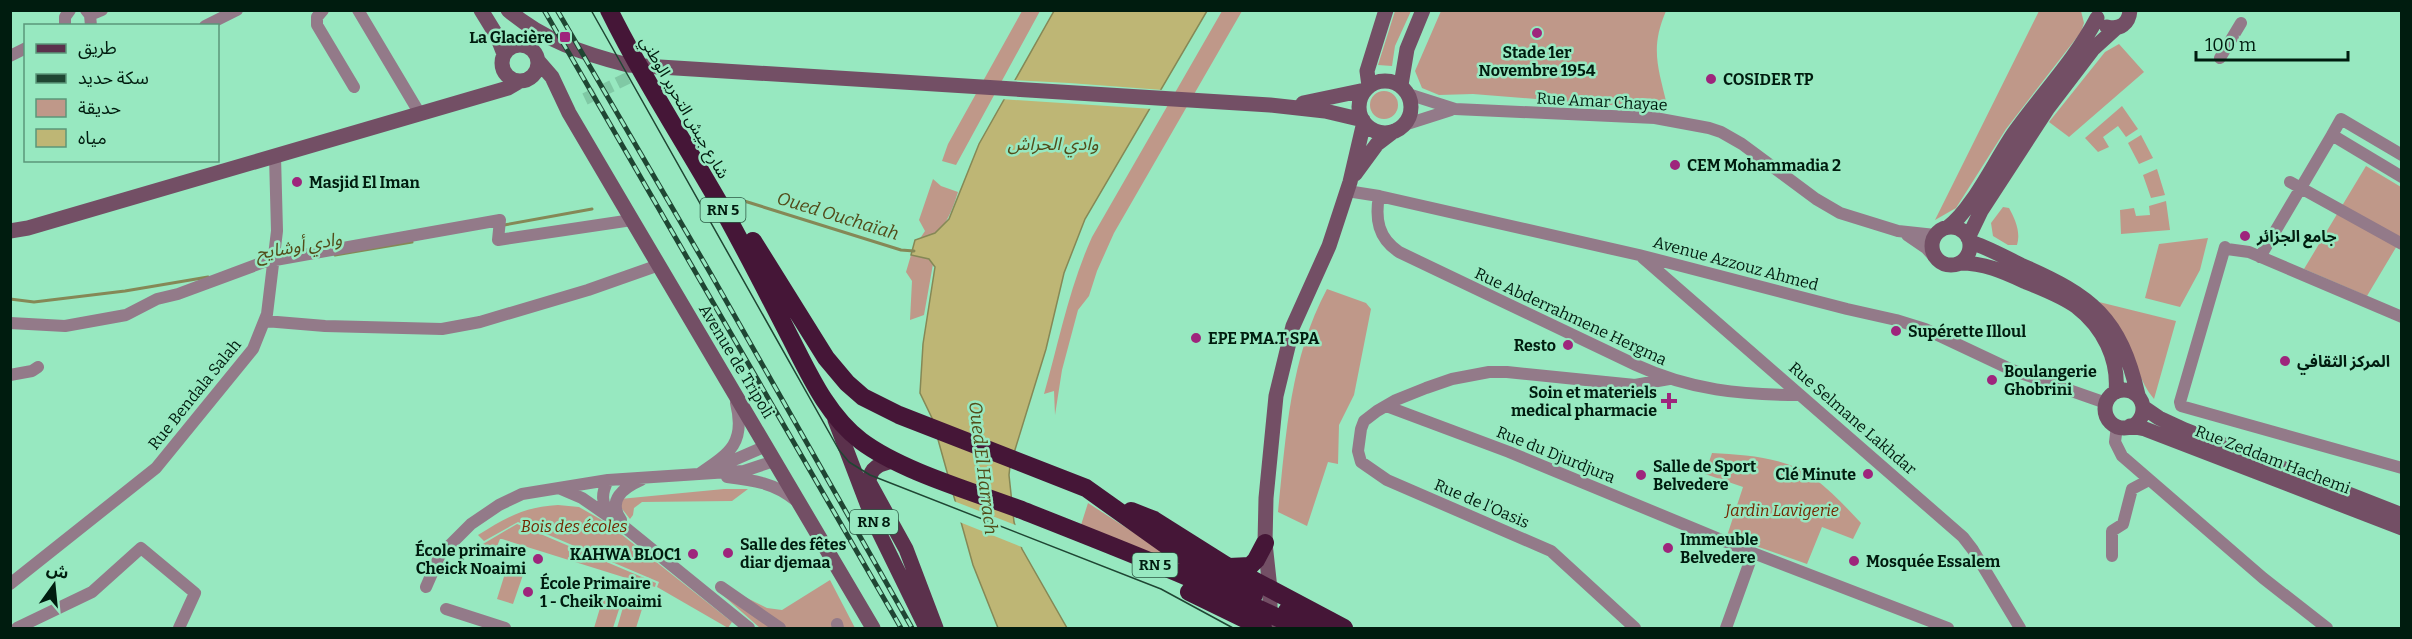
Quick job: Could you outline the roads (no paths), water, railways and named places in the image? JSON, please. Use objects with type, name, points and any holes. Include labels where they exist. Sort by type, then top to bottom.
[{"type":"highway","name":"شارع جيش التحرير الوطني","points":[[609,10],[645,78],[726,215],[806,368],[832,412]]},
{"type":"highway","name":"شارع جيش التحرير الوطني","points":[[621,10],[769,268],[826,358],[847,383],[863,397],[899,415],[1086,489],[1106,501]]},
{"type":"highway","name":"RN 5","points":[[832,412],[860,440],[893,461],[1233,591],[1309,626]]},
{"type":"highway","name":"RN 5","points":[[1106,501],[1233,591]]},
{"type":"highway","points":[[1106,501],[1154,520],[1227,566],[1344,628]]},
{"type":"highway","points":[[1079,533],[1119,557],[1262,626],[1266,615],[1268,594],[1264,586]]},
{"type":"highway","points":[[1227,566],[1239,568],[1250,566],[1265,543]]},
{"type":"main road","points":[[481,10],[499,40],[504,54],[502,65],[518,78]]},
{"type":"main road","points":[[10,231],[28,228],[500,90],[505,84],[536,72],[539,62],[510,10]]},
{"type":"main road","points":[[510,10],[542,34],[561,44],[628,64],[1270,105],[1318,110],[1363,121],[1377,132],[1399,128]]},
{"type":"main road","points":[[1264,586],[1266,498],[1276,396],[1293,326],[1329,246],[1349,186],[1363,121],[1359,105],[1367,88],[1367,71],[1386,10]]},
{"type":"main road","points":[[1349,186],[1370,153],[1399,128],[1411,110],[1404,90],[1407,49],[1423,10]]},
{"type":"main road","points":[[1960,263],[1968,255],[1969,240],[1992,194],[2048,108],[2093,49],[2115,28],[2127,23],[2130,10]]},
{"type":"main road","points":[[2097,13],[2103,24],[2115,28]]},
{"type":"main road","points":[[1941,231],[1960,230],[1969,240],[2050,278],[2085,298],[2111,324],[2133,377],[2140,401],[2139,420],[2123,426],[2107,417],[2117,375],[2109,348],[2097,327],[2076,306],[1987,265],[1960,263],[1947,265],[1936,259],[1931,247],[1941,231],[1958,218],[2020,125],[2086,39],[2097,13]]},
{"type":"main road","points":[[504,54],[512,46],[523,44],[529,46]]},
{"type":"main road","name":"Avenue de Tripoli","points":[[539,62],[552,77],[569,113],[873,628]]},
{"type":"main road","name":"Avenue de Tripoli","points":[[518,78],[549,88],[569,113]]},
{"type":"main road","points":[[1270,105],[1312,102],[1385,81],[1404,90]]},
{"type":"main road","points":[[2133,377],[2146,396],[2160,410],[2203,437]]},
{"type":"main road","points":[[2111,397],[2125,390],[2140,401]]},
{"type":"main road","name":"Rue Zeddam Hachemi","points":[[2140,401],[2168,423],[2402,515]]},
{"type":"main road","name":"RN 8","points":[[832,412],[855,466],[874,522],[926,628]]},
{"type":"main road","name":"Rue Zeddam Hachemi","points":[[2123,426],[2145,429],[2402,528]]},
{"type":"main road","name":"RN 8","points":[[893,461],[874,469],[869,482],[906,549],[936,628]]},
{"type":"street","points":[[65,24],[65,17],[70,10]]},
{"type":"street","points":[[209,24],[237,10]]},
{"type":"street","points":[[323,10],[317,17],[317,25],[354,87]]},
{"type":"street","points":[[358,10],[420,114]]},
{"type":"street","points":[[2220,58],[2241,23]]},
{"type":"street","points":[[10,56],[24,49]]},
{"type":"street","name":"Rue Amar Chayae","points":[[1404,90],[1455,109]]},
{"type":"street","name":"Rue Amar Chayae","points":[[1399,128],[1429,115],[1455,109],[1655,118],[1709,128],[1742,144],[1827,207],[1854,219],[1898,231],[1916,240],[1936,259]]},
{"type":"street","points":[[2260,257],[2295,185],[2341,119],[2402,155]]},
{"type":"street","points":[[2332,135],[2402,177]]},
{"type":"street","name":"Rue Bendala Salah","points":[[10,584],[156,468],[253,349],[265,321],[277,231],[274,156]]},
{"type":"street","points":[[2295,185],[2402,244]]},
{"type":"street","name":"Avenue Azzouz Ahmed","points":[[1349,186],[1379,196],[1640,255],[1925,329],[2012,370],[2111,397]]},
{"type":"street","name":"Rue Abderrahmene Hergma","points":[[1379,196],[1376,223],[1386,240],[1399,252],[1669,379],[1751,395],[1800,394]]},
{"type":"street","points":[[10,323],[65,326],[126,315],[158,299],[178,294],[264,262],[500,220],[498,240],[632,220]]},
{"type":"street","name":"Rue Amar Chayae","points":[[1898,231],[1941,231]]},
{"type":"street","points":[[2402,317],[2260,257],[2225,247],[2180,402],[2181,406],[2402,468]]},
{"type":"street","name":"Rue Selmane Lakhdar","points":[[1640,255],[1963,537],[2020,628]]},
{"type":"street","points":[[265,321],[325,326],[442,329],[502,316],[588,290],[659,265]]},
{"type":"street","points":[[10,375],[32,371],[38,367]]},
{"type":"street","points":[[1386,406],[1443,382],[1489,372],[1635,385],[1669,379]]},
{"type":"street","points":[[699,474],[728,455],[737,441],[740,418],[733,390]]},
{"type":"street","name":"Rue du Djurdjura","points":[[1386,406],[1509,452],[1753,553],[1948,628]]},
{"type":"street","name":"Rue de l'Oasis","points":[[1386,406],[1369,416],[1361,429],[1359,451],[1364,466],[1387,480],[1551,551],[1635,628]]},
{"type":"street","points":[[2123,426],[2115,442],[2118,450],[2149,480],[2263,578],[2327,628]]},
{"type":"street","points":[[699,474],[766,446]]},
{"type":"street","points":[[426,587],[440,555],[471,524],[498,505],[522,494],[608,480],[744,471],[768,465],[774,461]]},
{"type":"street","points":[[699,474],[765,483],[782,489],[800,505]]},
{"type":"street","points":[[629,530],[618,516],[615,501],[619,493],[643,478]]},
{"type":"street","points":[[608,480],[602,494],[605,508],[747,628]]},
{"type":"street","points":[[2112,556],[2112,531],[2123,524],[2132,489],[2149,480]]},
{"type":"street","points":[[559,488],[582,498],[629,530]]},
{"type":"street","points":[[17,628],[92,592],[141,548],[195,593],[179,628]]},
{"type":"street","points":[[1726,628],[1753,553]]},
{"type":"street","points":[[721,587],[780,628]]},
{"type":"street","points":[[446,609],[505,628]]},
{"type":"water","name":"وادي الحراش","points":[[1054,11],[1207,11],[1085,219],[1064,273],[1046,349],[1010,466],[1014,522],[1022,549],[1067,628],[998,628],[973,565],[932,418],[920,393],[923,344],[935,267],[929,259],[911,255],[915,240],[935,233],[949,219],[979,144]]},
{"type":"waterway","name":"Oued Ouchaïah","points":[[741,200],[901,250],[914,251]]},
{"type":"waterway","name":"وادي أوشايح","points":[[504,225],[592,209]]},
{"type":"waterway","name":"وادي أوشايح","points":[[335,255],[412,242]]},
{"type":"waterway","name":"وادي أوشايح","points":[[10,299],[34,302],[125,291],[208,277]]},
{"type":"tunnel","points":[[585,99],[632,76]]},
{"type":"tram line","points":[[591,10],[839,450],[849,462],[870,475],[1161,589],[1233,628]]},
{"type":"railway","points":[[544,10],[901,628]]},
{"type":"railway","points":[[557,10],[712,276],[912,628]]},
{"type":"place","name":"Stade 1er Novembre 1954","points":[[1537,33]]},
{"type":"place","name":"La Glacière","points":[[565,37]]},
{"type":"place","name":"COSIDER TP","points":[[1711,79]]},
{"type":"place","name":"CEM Mohammadia 2","points":[[1675,165]]},
{"type":"place","name":"Masjid El Iman","points":[[297,182]]},
{"type":"place","name":"جامع الجزائر","points":[[2245,236]]},
{"type":"place","name":"Supérette Illoul","points":[[1896,331]]},
{"type":"place","name":"EPE PMA.T SPA","points":[[1196,338]]},
{"type":"place","name":"Resto","points":[[1568,345]]},
{"type":"place","name":"المركز الثقافي","points":[[2285,361]]},
{"type":"place","name":"Boulangerie Ghobrini","points":[[1992,380]]},
{"type":"place","name":"Soin et materiels medical pharmacie","points":[[1669,401]]},
{"type":"place","name":"Clé Minute","points":[[1868,474]]},
{"type":"place","name":"Salle de Sport Belvedere","points":[[1641,475]]},
{"type":"place","name":"Immeuble Belvedere","points":[[1668,548]]},
{"type":"place","name":"Salle des fêtes diar djemaa","points":[[728,553]]},
{"type":"place","name":"KAHWA BLOC1","points":[[693,554]]},
{"type":"place","name":"École primaire Cheick Noaimi","points":[[538,559]]},
{"type":"place","name":"Mosquée Essalem","points":[[1854,561]]},
{"type":"place","name":"École Primaire 1 - Cheik Noaimi","points":[[528,592]]},
{"type":"water label","name":"Oued El Harrach","points":[[983,468]]},
{"type":"park label","name":"Jardin Lavigerie","points":[[1782,510]]},
{"type":"park label","name":"Bois des écoles","points":[[574,526]]}]
